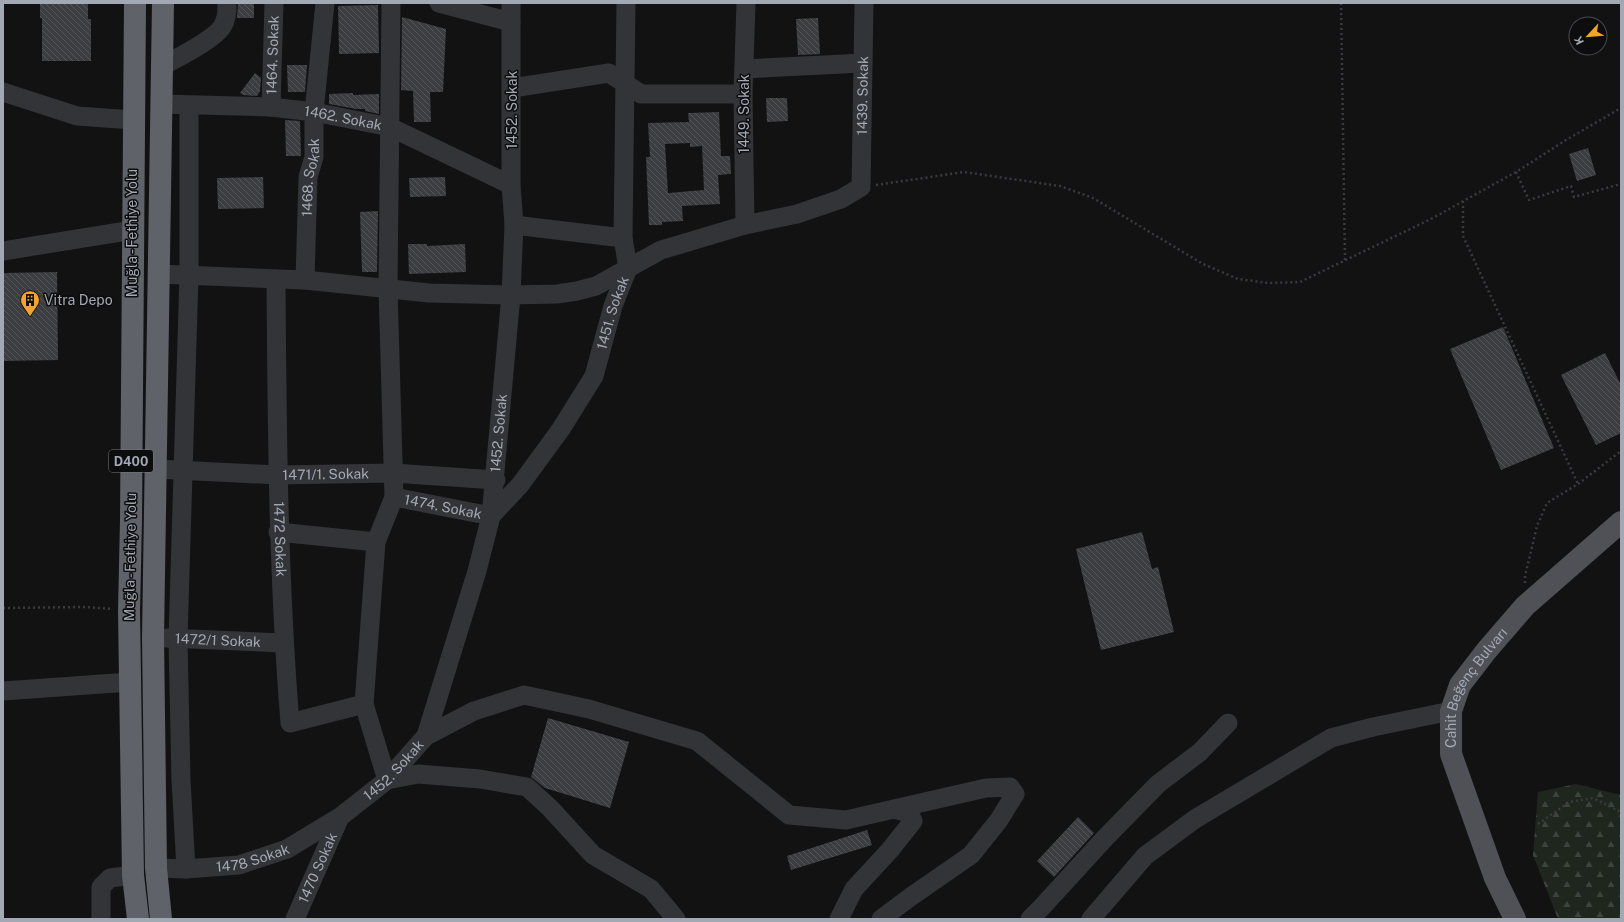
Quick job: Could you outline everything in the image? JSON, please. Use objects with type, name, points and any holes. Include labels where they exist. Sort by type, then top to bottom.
[{"type":"highway","name":"Muğla - Fethiye Yolu","points":[[135,3],[129,611],[133,875],[138,919]]},
{"type":"highway","name":"Muğla - Fethiye Yolu","points":[[161,919],[156,868],[153,638],[163,3]]},
{"type":"main road","name":"Cahit Beğenç Bulvarı","points":[[1515,919],[1495,878],[1451,754],[1451,711],[1460,686],[1487,650],[1525,606],[1621,522]]},
{"type":"street","points":[[162,66],[205,40],[221,28],[227,16],[227,3]]},
{"type":"street","name":"1464. Sokak","points":[[271,107],[274,3]]},
{"type":"street","name":"1468. Sokak","points":[[305,280],[308,177],[314,157],[314,112],[325,3]]},
{"type":"street","points":[[391,3],[388,288],[394,497],[376,542],[364,704],[387,780],[418,774],[480,779],[527,787],[550,808],[593,855],[651,889],[676,919]]},
{"type":"street","points":[[439,3],[511,22]]},
{"type":"street","name":"1452. Sokak","points":[[340,817],[387,780],[426,736],[477,571],[491,516],[496,480],[511,295],[514,225],[511,185],[511,3]]},
{"type":"street","name":"1451. Sokak","points":[[491,516],[520,485],[561,429],[594,376],[613,306],[628,268],[623,238],[626,3]]},
{"type":"street","name":"1449. Sokak","points":[[745,225],[743,94],[746,3]]},
{"type":"street","name":"1439. Sokak","points":[[861,187],[864,3]]},
{"type":"street","points":[[744,69],[863,63]]},
{"type":"street","points":[[512,88],[609,73],[641,94],[743,94]]},
{"type":"street","points":[[3,92],[77,116],[133,120]]},
{"type":"street","name":"1462. Sokak","points":[[161,104],[271,107],[314,112],[390,127],[511,185]]},
{"type":"street","points":[[186,869],[181,780],[178,639],[189,275],[189,105]]},
{"type":"street","points":[[158,274],[305,280],[429,293],[511,295],[557,294],[596,286],[661,250],[745,225],[797,214],[841,200],[861,187]]},
{"type":"street","points":[[514,225],[623,238]]},
{"type":"street","points":[[3,251],[132,230]]},
{"type":"street","name":"1472 Sokak","points":[[276,279],[278,532],[283,643],[290,723],[364,704]]},
{"type":"street","name":"1471/1. Sokak","points":[[156,469],[277,475],[393,473],[496,480]]},
{"type":"street","name":"1474. Sokak","points":[[394,497],[491,516]]},
{"type":"street","points":[[278,532],[376,542]]},
{"type":"street","name":"1472/1 Sokak","points":[[153,638],[283,643]]},
{"type":"street","points":[[3,691],[130,682]]},
{"type":"street","points":[[426,736],[474,711],[524,695],[589,709],[697,741],[789,815],[846,820],[986,788],[1010,787],[1015,794],[999,820],[971,855],[881,919]]},
{"type":"street","points":[[1091,919],[1145,856],[1195,819],[1331,738],[1373,726],[1451,711]]},
{"type":"street","points":[[1030,919],[1105,838],[1158,784],[1200,752],[1228,723]]},
{"type":"street","points":[[839,919],[854,889],[890,850],[913,821],[909,813],[894,809]]},
{"type":"street","name":"1478 Sokak","points":[[156,868],[186,869],[239,865],[287,849],[340,817]]},
{"type":"street","name":"1470 Sokak","points":[[294,919],[340,817]]},
{"type":"street","points":[[101,919],[102,887],[110,878],[133,875]]},
{"type":"path","points":[[1341,3],[1345,261]]},
{"type":"path","points":[[861,187],[964,172],[1060,186],[1093,198],[1203,264],[1238,279],[1269,283],[1300,282],[1345,261],[1463,201],[1516,172],[1566,140],[1621,108]]},
{"type":"path","points":[[1516,172],[1529,200],[1571,186],[1574,197],[1621,184]]},
{"type":"path","points":[[1463,201],[1462,236],[1578,484]]},
{"type":"path","points":[[1525,606],[1525,576],[1537,526],[1547,504],[1578,484],[1621,452]]},
{"type":"path","points":[[3,608],[85,607],[129,611]]},
{"type":"path","points":[[1538,824],[1569,802],[1593,798],[1621,812]]},
{"type":"green space","points":[[1576,784],[1621,795],[1621,919],[1558,919],[1533,855],[1538,792]]},
{"type":"building","points":[[40,3],[88,3],[88,19],[91,19],[91,61],[42,61],[42,18],[40,18]]},
{"type":"building","points":[[238,3],[254,3],[254,18],[237,18]]},
{"type":"building","points":[[378,5],[379,53],[339,54],[338,6]]},
{"type":"building","points":[[402,17],[446,29],[443,92],[430,92],[431,122],[414,122],[413,91],[401,90]]},
{"type":"building","points":[[818,18],[820,54],[798,55],[796,19]]},
{"type":"building","points":[[287,65],[307,65],[305,92],[288,92]]},
{"type":"building","points":[[255,73],[261,78],[260,91],[257,96],[243,95],[240,93]]},
{"type":"building","points":[[353,93],[353,95],[379,94],[379,114],[365,111],[365,109],[356,109],[329,104],[329,94]]},
{"type":"building","points":[[766,98],[787,98],[788,121],[767,122]]},
{"type":"building","points":[[719,112],[721,156],[730,156],[731,174],[718,175],[720,204],[682,206],[683,221],[662,222],[662,225],[649,225],[646,157],[650,157],[648,123],[689,122],[688,113]],"holes":[[[690,143],[690,147],[702,146],[704,190],[668,193],[665,144]]]},
{"type":"building","points":[[285,120],[300,121],[301,156],[286,156]]},
{"type":"building","points":[[1588,148],[1596,175],[1577,181],[1569,154]]},
{"type":"building","points":[[263,177],[264,208],[218,209],[217,178]]},
{"type":"building","points":[[445,177],[446,196],[410,197],[409,178]]},
{"type":"building","points":[[378,211],[377,272],[362,272],[360,212]]},
{"type":"building","points":[[408,244],[427,244],[427,246],[465,244],[466,272],[409,274]]},
{"type":"building","name":"Vitra Depo","points":[[57,272],[58,360],[3,361],[3,273]]},
{"type":"building","points":[[1503,327],[1554,448],[1501,470],[1450,349]]},
{"type":"building","points":[[1605,353],[1621,385],[1621,433],[1596,445],[1561,375]]},
{"type":"building","points":[[1142,532],[1152,569],[1158,567],[1174,632],[1101,650],[1076,549]]},
{"type":"building","points":[[548,718],[629,742],[610,808],[545,788],[531,777]]},
{"type":"building","points":[[1078,817],[1094,833],[1054,877],[1037,861]]},
{"type":"building","points":[[867,830],[872,845],[791,870],[787,856]]},
{"type":"place","name":"Vitra Depo","points":[[30,317]]}]
